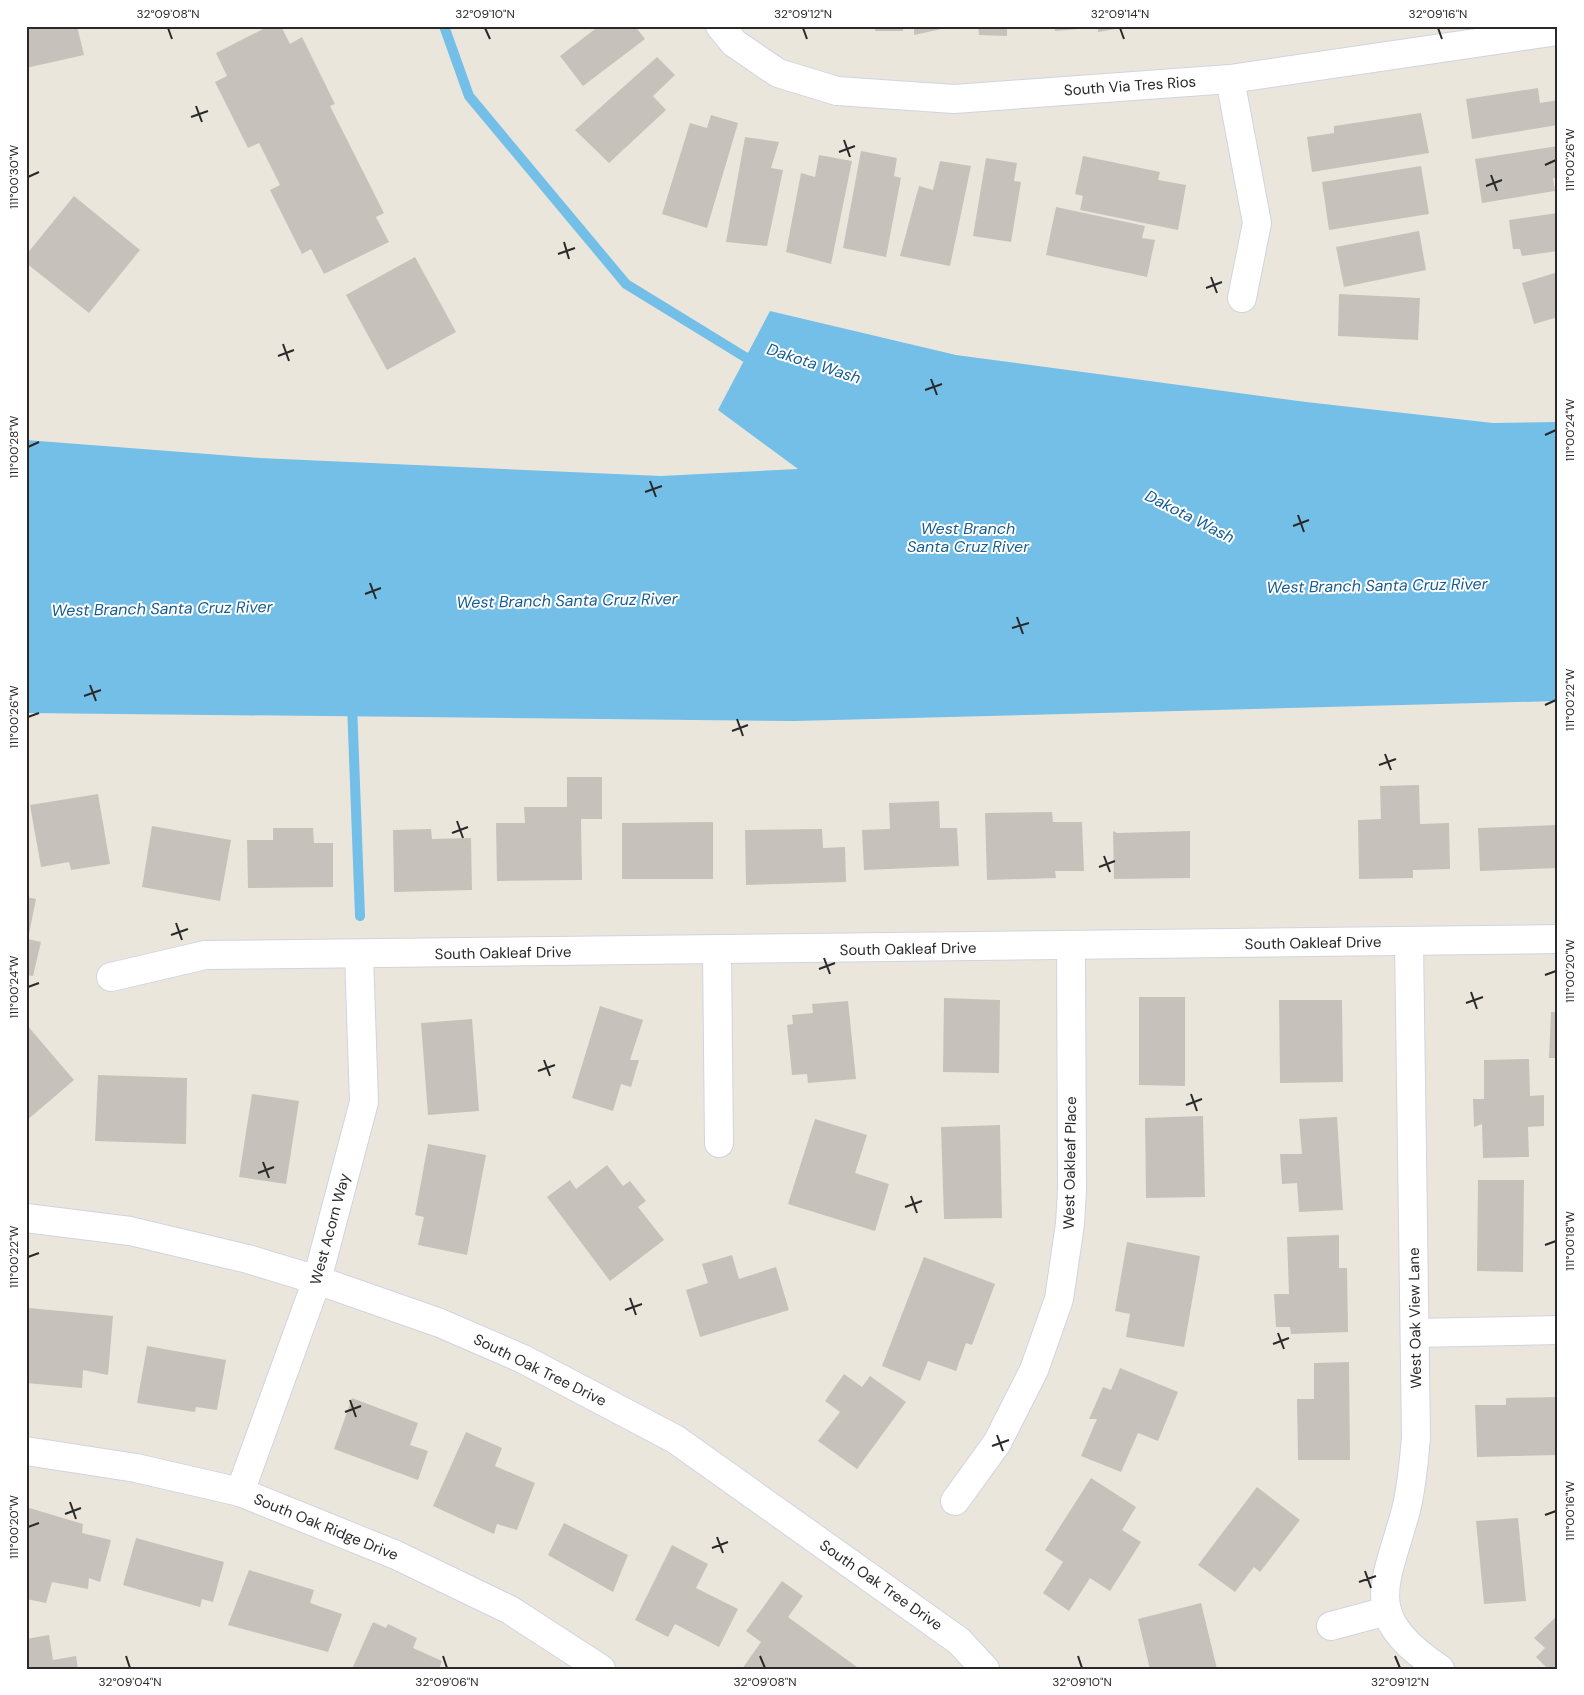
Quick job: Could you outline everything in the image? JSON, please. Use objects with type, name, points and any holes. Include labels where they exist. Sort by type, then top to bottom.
[{"type":"street","name":"South Via Tres Rios","points":[[720,26],[734,43],[778,73],[837,91],[954,99],[1230,79],[1558,31]]},
{"type":"street","points":[[1230,79],[1257,223],[1242,298]]},
{"type":"street","name":"South Oakleaf Drive","points":[[112,977],[206,956],[1071,947],[1558,939]]},
{"type":"street","name":"West Oak View Lane","points":[[1409,941],[1416,1437],[1407,1507],[1385,1580],[1387,1611],[1393,1627],[1404,1642],[1440,1669]]},
{"type":"street","name":"West Oakleaf Place","points":[[955,1501],[997,1443],[1034,1370],[1060,1298],[1070,1224],[1072,1189],[1071,947]]},
{"type":"street","points":[[717,951],[719,1143]]},
{"type":"street","name":"West Acorn Way","points":[[240,1492],[317,1280],[364,1102],[359,955]]},
{"type":"street","name":"South Oak Tree Drive","points":[[26,1218],[130,1231],[221,1252],[317,1280],[440,1323],[523,1359],[675,1439],[959,1641],[985,1669]]},
{"type":"street","points":[[1415,1333],[1558,1330]]},
{"type":"street","name":"South Oak Ridge Drive","points":[[26,1451],[136,1468],[240,1492],[396,1555],[510,1610],[601,1669]]},
{"type":"street","points":[[1331,1626],[1387,1611]]},
{"type":"water","name":"West Branch Santa Cruz River","points":[[770,311],[956,355],[1306,402],[1493,423],[1558,422],[1558,701],[795,721],[26,713],[26,440],[260,458],[661,476],[798,469],[718,410]]},
{"type":"building","points":[[26,26],[77,26],[84,55],[26,68]]},
{"type":"building","points":[[269,26],[281,26],[290,44],[302,37],[335,104],[330,106],[384,213],[376,217],[389,242],[324,274],[311,249],[302,254],[270,190],[280,185],[259,143],[248,148],[215,82],[227,76],[216,53]]},
{"type":"building","points":[[599,26],[635,26],[645,39],[583,86],[560,56]]},
{"type":"building","points":[[875,26],[903,26],[903,31],[875,31]]},
{"type":"building","points":[[914,26],[946,26],[946,28],[914,35]]},
{"type":"building","points":[[978,26],[1007,26],[1007,36],[979,35]]},
{"type":"building","points":[[1054,26],[1090,26],[1090,28],[1055,31]]},
{"type":"building","points":[[1098,26],[1127,26],[1127,27],[1098,32]]},
{"type":"building","points":[[657,57],[675,75],[653,96],[666,110],[609,163],[575,130]]},
{"type":"building","points":[[1538,88],[1540,103],[1558,100],[1558,125],[1472,139],[1466,99]]},
{"type":"building","points":[[1421,113],[1429,153],[1312,172],[1307,137],[1334,133],[1334,126]]},
{"type":"building","points":[[711,115],[738,123],[707,228],[662,214],[690,123],[707,128]]},
{"type":"building","points":[[745,137],[779,142],[771,168],[783,170],[767,246],[726,242]]},
{"type":"building","points":[[1558,146],[1558,178],[1553,178],[1555,191],[1482,203],[1475,159]]},
{"type":"building","points":[[861,151],[897,158],[894,176],[901,178],[886,257],[843,248]]},
{"type":"building","points":[[819,155],[852,161],[831,264],[786,252],[801,173],[815,177]]},
{"type":"building","points":[[1083,156],[1160,172],[1158,180],[1186,185],[1178,230],[1080,210],[1083,196],[1075,194]]},
{"type":"building","points":[[986,158],[1017,163],[1014,181],[1021,182],[1011,242],[973,236]]},
{"type":"building","points":[[940,161],[971,166],[950,266],[900,256],[919,186],[933,190]]},
{"type":"building","points":[[1421,166],[1429,214],[1329,230],[1322,182]]},
{"type":"building","points":[[74,196],[140,250],[89,313],[26,263],[26,255]]},
{"type":"building","points":[[1056,207],[1145,226],[1142,238],[1155,240],[1147,277],[1046,255]]},
{"type":"building","points":[[1558,213],[1558,251],[1522,256],[1520,249],[1513,249],[1509,220]]},
{"type":"building","points":[[1419,231],[1426,270],[1344,287],[1336,247]]},
{"type":"building","points":[[415,257],[456,332],[387,370],[346,295]]},
{"type":"building","points":[[1558,272],[1558,317],[1534,324],[1522,283]]},
{"type":"building","points":[[1339,294],[1420,298],[1418,340],[1338,336]]},
{"type":"building","points":[[567,777],[602,777],[602,819],[581,819],[582,880],[497,881],[496,823],[525,823],[524,807],[567,807]]},
{"type":"building","points":[[1419,785],[1420,824],[1449,823],[1450,869],[1413,870],[1413,878],[1359,879],[1358,820],[1381,819],[1380,786]]},
{"type":"building","points":[[98,794],[110,864],[71,870],[69,862],[41,867],[30,805]]},
{"type":"building","points":[[939,801],[940,828],[957,828],[959,866],[864,870],[862,830],[890,829],[889,803]]},
{"type":"building","points":[[1052,812],[1053,822],[1082,822],[1084,871],[1055,871],[1056,878],[987,880],[985,813]]},
{"type":"building","points":[[713,822],[713,879],[622,879],[622,823]]},
{"type":"building","points":[[1558,825],[1558,868],[1480,871],[1478,828]]},
{"type":"building","points":[[152,826],[231,840],[220,901],[142,887]]},
{"type":"building","points":[[273,828],[313,828],[314,843],[333,843],[333,887],[248,888],[247,840],[273,840]]},
{"type":"building","points":[[431,829],[432,839],[471,838],[472,890],[394,892],[393,830]]},
{"type":"building","points":[[822,829],[823,848],[845,847],[846,882],[746,885],[745,830]]},
{"type":"building","points":[[1113,831],[1117,833],[1190,831],[1190,878],[1114,879]]},
{"type":"building","points":[[26,897],[36,899],[28,939],[41,942],[33,976],[26,975]]},
{"type":"building","points":[[1139,997],[1185,997],[1185,1086],[1139,1085]]},
{"type":"building","points":[[944,998],[1000,1000],[999,1073],[943,1072]]},
{"type":"building","points":[[1279,1000],[1342,1000],[1343,1082],[1280,1083]]},
{"type":"building","points":[[848,1001],[856,1079],[808,1083],[807,1074],[792,1075],[787,1025],[793,1024],[792,1015],[813,1013],[812,1004]]},
{"type":"building","points":[[600,1006],[643,1020],[630,1060],[639,1060],[631,1087],[621,1084],[613,1111],[572,1098]]},
{"type":"building","points":[[1551,1012],[1558,1012],[1558,1058],[1549,1058]]},
{"type":"building","points":[[472,1019],[479,1111],[428,1115],[421,1023]]},
{"type":"building","points":[[26,1024],[74,1080],[26,1121]]},
{"type":"building","points":[[1529,1059],[1530,1096],[1544,1095],[1544,1126],[1528,1127],[1529,1157],[1483,1158],[1482,1124],[1474,1127],[1473,1099],[1484,1099],[1484,1060]]},
{"type":"building","points":[[98,1075],[187,1078],[186,1144],[95,1141]]},
{"type":"building","points":[[252,1094],[299,1101],[286,1184],[239,1177]]},
{"type":"building","points":[[1203,1116],[1205,1197],[1146,1198],[1145,1118]]},
{"type":"building","points":[[1337,1117],[1343,1210],[1299,1212],[1297,1183],[1282,1184],[1280,1154],[1302,1154],[1299,1119]]},
{"type":"building","points":[[815,1119],[867,1135],[855,1173],[889,1184],[875,1231],[788,1204]]},
{"type":"building","points":[[1000,1125],[1002,1218],[944,1219],[941,1127]]},
{"type":"building","points":[[428,1144],[486,1155],[467,1255],[418,1245],[424,1217],[415,1215]]},
{"type":"building","points":[[607,1165],[623,1186],[630,1181],[646,1201],[638,1207],[664,1240],[610,1281],[547,1197],[570,1180],[576,1189]]},
{"type":"building","points":[[1478,1180],[1524,1180],[1523,1272],[1477,1271]]},
{"type":"building","points":[[1339,1235],[1339,1268],[1347,1268],[1348,1332],[1291,1334],[1290,1327],[1276,1327],[1274,1294],[1289,1294],[1287,1237]]},
{"type":"building","points":[[1127,1242],[1200,1256],[1184,1347],[1126,1337],[1130,1314],[1115,1311]]},
{"type":"building","points":[[732,1255],[739,1279],[776,1267],[789,1310],[700,1337],[686,1290],[708,1283],[702,1264]]},
{"type":"building","points":[[924,1257],[995,1284],[972,1345],[966,1343],[956,1371],[928,1361],[920,1381],[882,1366]]},
{"type":"building","points":[[29,1308],[113,1316],[108,1375],[83,1370],[82,1388],[26,1383],[26,1325]]},
{"type":"building","points":[[147,1346],[226,1360],[217,1410],[196,1407],[195,1412],[137,1403]]},
{"type":"building","points":[[1349,1362],[1350,1460],[1298,1460],[1297,1399],[1314,1399],[1314,1363]]},
{"type":"building","points":[[1120,1368],[1178,1392],[1158,1441],[1138,1433],[1121,1472],[1081,1456],[1097,1419],[1089,1419],[1103,1387],[1111,1390]]},
{"type":"building","points":[[844,1374],[862,1387],[870,1376],[906,1402],[857,1469],[818,1441],[840,1412],[825,1401]]},
{"type":"building","points":[[1558,1397],[1558,1455],[1477,1457],[1475,1405],[1506,1405],[1506,1398]]},
{"type":"building","points":[[352,1398],[418,1423],[410,1445],[428,1451],[418,1480],[334,1449]]},
{"type":"building","points":[[466,1432],[502,1448],[495,1466],[535,1483],[517,1530],[497,1524],[494,1534],[433,1506]]},
{"type":"building","points":[[1091,1478],[1136,1507],[1122,1530],[1141,1542],[1110,1591],[1090,1578],[1069,1611],[1043,1593],[1063,1562],[1045,1550]]},
{"type":"building","points":[[1257,1487],[1300,1520],[1260,1572],[1254,1567],[1235,1592],[1198,1565]]},
{"type":"building","points":[[26,1507],[83,1524],[82,1533],[111,1540],[100,1582],[89,1578],[88,1589],[52,1582],[46,1603],[26,1599]]},
{"type":"building","points":[[1518,1518],[1526,1601],[1484,1604],[1476,1521]]},
{"type":"building","points":[[564,1523],[628,1555],[613,1592],[548,1555]]},
{"type":"building","points":[[136,1538],[224,1562],[213,1602],[202,1599],[200,1607],[123,1585]]},
{"type":"building","points":[[672,1545],[708,1564],[696,1588],[738,1609],[719,1647],[675,1624],[668,1637],[635,1620]]},
{"type":"building","points":[[249,1570],[314,1590],[310,1603],[342,1614],[328,1652],[228,1625]]},
{"type":"building","points":[[782,1581],[803,1596],[788,1617],[857,1667],[856,1669],[742,1669],[761,1642],[746,1631]]},
{"type":"building","points":[[1201,1603],[1217,1669],[1150,1669],[1138,1619]]},
{"type":"building","points":[[1558,1615],[1558,1669],[1548,1669],[1536,1657],[1545,1648],[1534,1638]]},
{"type":"building","points":[[373,1622],[386,1628],[388,1624],[417,1638],[413,1648],[442,1661],[439,1669],[352,1669]]},
{"type":"building","points":[[49,1635],[53,1660],[76,1656],[78,1669],[26,1669],[26,1639]]},
{"type":"waterway","name":"Dakota Wash","points":[[444,26],[469,96],[626,284],[745,357],[757,361]]},
{"type":"waterway","points":[[352,704],[360,916]]}]
